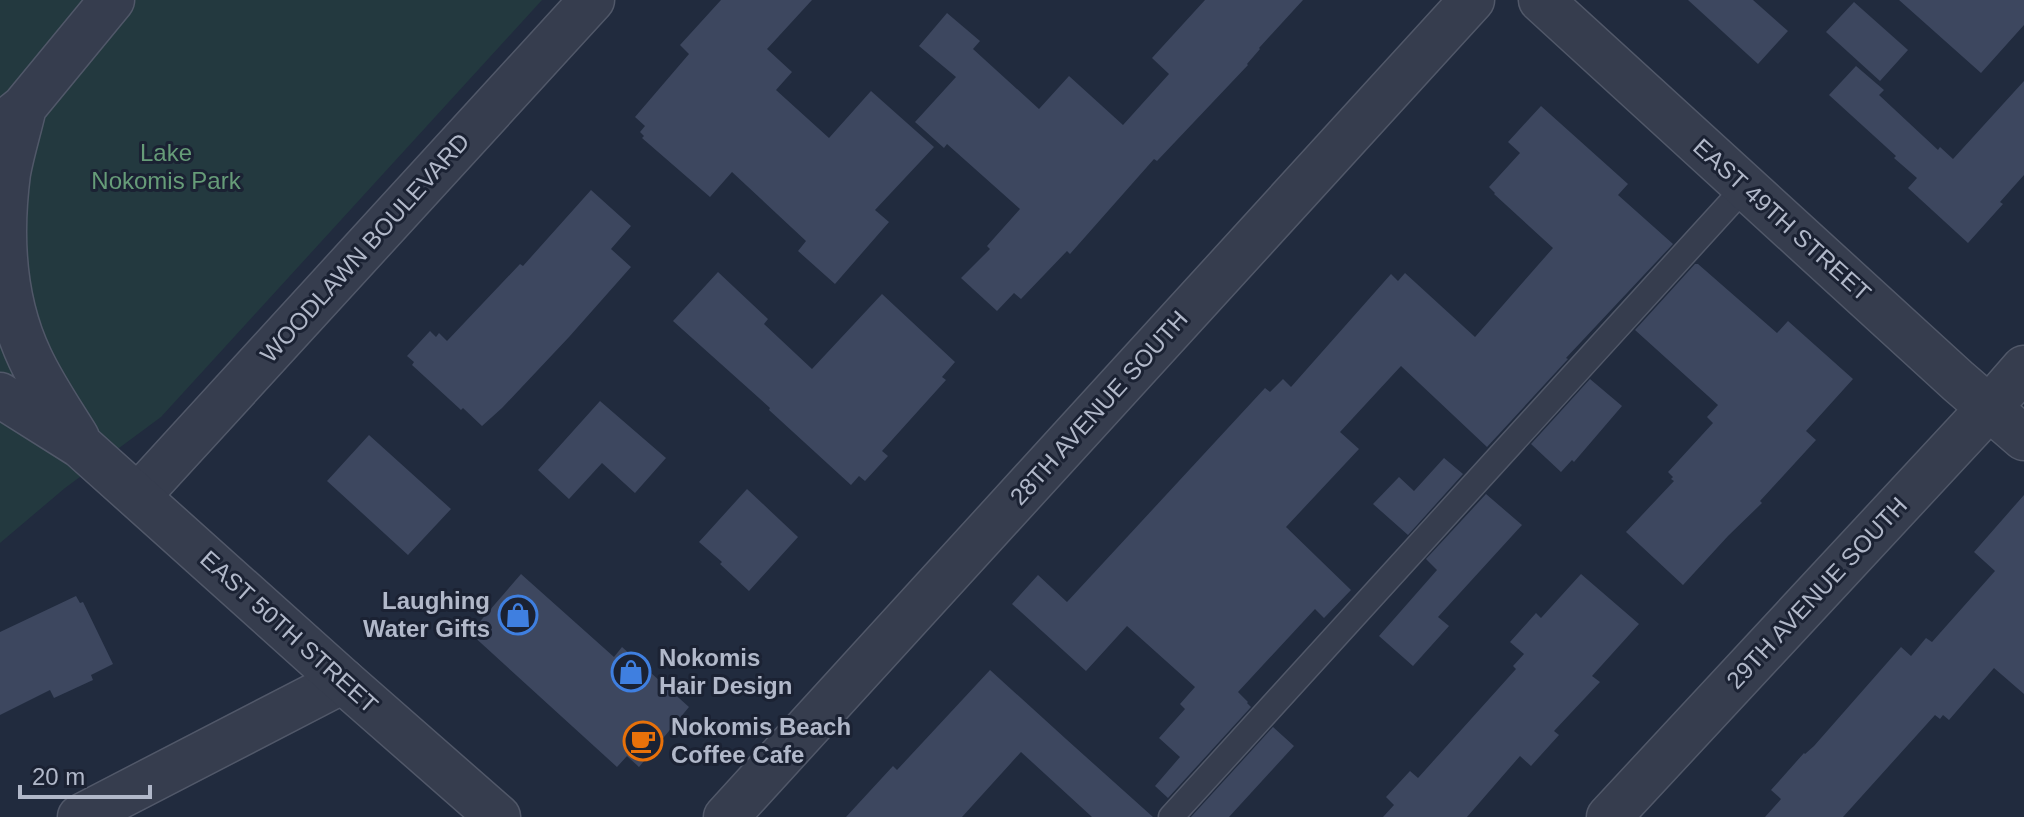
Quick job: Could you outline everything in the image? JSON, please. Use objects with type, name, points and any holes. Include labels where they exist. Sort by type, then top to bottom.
[{"type":"street","points":[[12,117],[112,0]]},
{"type":"street","name":"WOODLAWN BOULEVARD","points":[[138,496],[592,0]]},
{"type":"street","name":"28TH AVENUE SOUTH","points":[[726,817],[1472,0]]},
{"type":"street","name":"EAST 49TH STREET","points":[[1541,0],[2024,438]]},
{"type":"street","name":"EAST 50TH STREET","points":[[12,117],[4,210],[7,285],[16,323],[30,358],[81,446]]},
{"type":"street","name":"29TH AVENUE SOUTH","points":[[1609,817],[2024,368]]},
{"type":"street","name":"EAST 50TH STREET","points":[[0,395],[81,446],[498,817]]},
{"type":"street","points":[[80,817],[343,681]]},
{"type":"lane","points":[[1171,817],[1745,187]]},
{"type":"green space","name":"Lake Nokomis Park","points":[[0,0],[542,0],[161,417],[65,488],[0,543]]},
{"type":"building","points":[[721,0],[812,0],[767,49],[792,72],[776,90],[829,138],[871,91],[934,147],[875,210],[889,222],[835,284],[798,251],[806,241],[732,172],[710,197],[642,138],[644,136],[640,132],[645,126],[635,117],[689,54],[680,45]]},
{"type":"building","points":[[1205,0],[1303,0],[1259,48],[1248,65],[1157,161],[1154,159],[1070,254],[1067,251],[1021,299],[1014,293],[997,311],[961,278],[990,249],[987,246],[1020,209],[947,144],[944,148],[915,122],[956,77],[919,46],[947,13],[980,41],[973,49],[1039,109],[1069,76],[1123,125],[1169,74],[1152,58]]},
{"type":"building","points":[[1688,0],[1753,0],[1788,31],[1758,64]]},
{"type":"building","points":[[1899,0],[2024,0],[2024,25],[1981,73]]},
{"type":"building","points":[[1854,2],[1908,50],[1880,81],[1826,32]]},
{"type":"building","points":[[1856,66],[1884,90],[1879,95],[1938,150],[1940,147],[1953,159],[2024,81],[2024,175],[1968,243],[1908,188],[1917,178],[1829,95]]},
{"type":"building","points":[[1541,106],[1628,184],[1618,195],[1673,244],[1487,447],[1401,366],[1340,432],[1359,449],[1286,527],[1351,590],[1324,618],[1315,609],[1238,692],[1251,707],[1168,798],[1155,786],[1180,757],[1159,738],[1185,709],[1180,704],[1195,687],[1127,626],[1086,671],[1012,604],[1038,575],[1067,602],[1265,388],[1270,392],[1283,379],[1291,387],[1391,274],[1398,281],[1405,273],[1475,337],[1553,248],[1489,187],[1520,153],[1508,142]]},
{"type":"building","points":[[591,190],[631,226],[611,249],[631,267],[569,337],[482,426],[412,365],[414,362],[407,356],[430,331],[436,337],[439,333],[447,341],[520,264],[523,266]]},
{"type":"building","points":[[1695,264],[1777,333],[1788,321],[1853,379],[1806,431],[1816,440],[1760,501],[1762,503],[1683,585],[1626,532],[1674,481],[1668,472],[1713,423],[1707,417],[1718,405],[1635,330]]},
{"type":"building","points":[[718,272],[768,319],[764,324],[812,369],[882,294],[955,362],[942,377],[946,380],[882,451],[888,456],[865,481],[859,476],[851,485],[673,321]]},
{"type":"building","points":[[1590,379],[1622,406],[1574,462],[1572,460],[1561,472],[1531,444]]},
{"type":"building","points":[[600,401],[666,458],[635,493],[602,463],[569,499],[538,470]]},
{"type":"building","points":[[369,435],[451,509],[408,555],[327,481]]},
{"type":"building","points":[[1444,458],[1463,474],[1408,535],[1373,504],[1399,477],[1414,491]]},
{"type":"building","points":[[747,489],[798,537],[749,591],[699,542]]},
{"type":"building","points":[[1486,494],[1522,525],[1438,617],[1449,626],[1413,666],[1379,636],[1437,570],[1426,559]]},
{"type":"building","points":[[2024,495],[2024,694],[1994,668],[1949,720],[1943,715],[1940,719],[1935,715],[1843,817],[1765,817],[1781,799],[1771,790],[1901,647],[1911,656],[1926,638],[1932,642],[1995,571],[1974,552]]},
{"type":"building","points":[[521,574],[614,657],[622,647],[689,707],[639,767],[627,756],[617,767],[470,633]]},
{"type":"building","points":[[1581,574],[1639,624],[1592,676],[1600,682],[1554,731],[1559,735],[1531,766],[1520,756],[1467,817],[1383,817],[1394,805],[1386,797],[1410,771],[1418,778],[1516,669],[1513,666],[1524,654],[1510,642],[1536,613],[1541,618]]},
{"type":"building","points":[[76,596],[80,603],[83,602],[113,664],[91,675],[93,680],[54,698],[50,690],[0,715],[0,632]]},
{"type":"building","points":[[990,670],[1153,817],[1092,817],[1021,752],[962,817],[846,817],[893,766],[897,770]]},
{"type":"building","points":[[1273,727],[1294,746],[1229,817],[1191,817]]},
{"type":"place","name":"Laughing Water Gifts","points":[[518,615]]},
{"type":"place","name":"Nokomis Hair Design","points":[[631,672]]},
{"type":"place","name":"Nokomis Beach Coffee Cafe","points":[[643,741]]}]
